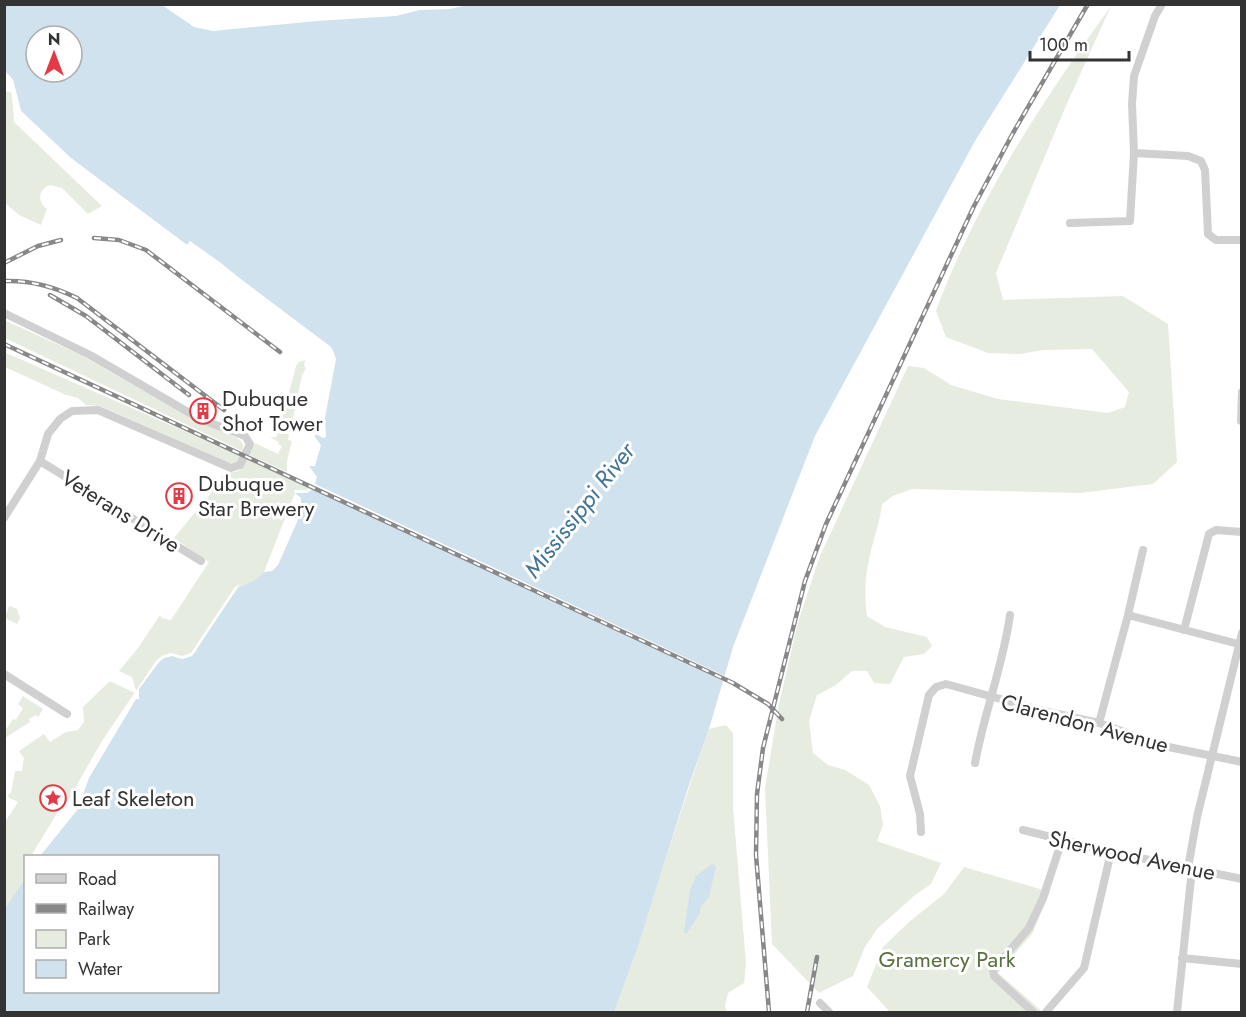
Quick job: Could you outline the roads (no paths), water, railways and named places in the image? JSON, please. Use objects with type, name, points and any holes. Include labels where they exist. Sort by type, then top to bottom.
[{"type":"street","points":[[1070,223],[1130,222],[1134,153],[1132,104],[1134,76],[1161,4]]},
{"type":"street","points":[[1134,153],[1188,156],[1201,161],[1205,170],[1206,230],[1211,238],[1216,240],[1242,240]]},
{"type":"street","points":[[4,313],[90,355],[200,419],[245,436],[250,444],[240,465],[228,468],[98,410],[72,411],[60,419],[48,434],[40,461],[4,518]]},
{"type":"street","points":[[1241,421],[1242,392]]},
{"type":"street","name":"Veterans Drive","points":[[40,461],[201,561]]},
{"type":"street","points":[[1184,630],[1209,534],[1216,530],[1242,532]]},
{"type":"street","points":[[1099,723],[1143,550]]},
{"type":"street","points":[[975,763],[1006,644],[1010,615]]},
{"type":"street","points":[[1128,615],[1240,644]]},
{"type":"street","points":[[1177,1012],[1197,817],[1242,633]]},
{"type":"street","points":[[4,674],[67,714]]},
{"type":"street","name":"Clarendon Avenue","points":[[921,832],[920,814],[910,776],[927,699],[931,691],[946,684],[1044,711],[1099,723],[1127,733],[1134,740],[1242,762]]},
{"type":"street","name":"Sherwood Avenue","points":[[1023,830],[1111,852],[1242,879]]},
{"type":"street","points":[[1033,1012],[994,976],[993,970],[1029,928],[1043,898],[1062,840]]},
{"type":"street","points":[[1046,1012],[1084,968],[1111,852]]},
{"type":"street","points":[[1182,958],[1242,964]]},
{"type":"street","points":[[820,1003],[829,1012]]},
{"type":"water","name":"Mississippi River","points":[[445,4],[1060,5],[975,141],[815,436],[733,647],[709,729],[614,1012],[5,1012],[4,910],[24,880],[24,993],[219,993],[219,855],[37,855],[139,689],[159,662],[172,656],[182,659],[196,652],[238,588],[257,579],[266,570],[282,535],[295,493],[308,492],[316,480],[309,466],[317,440],[314,436],[319,435],[332,356],[221,263],[190,241],[187,245],[71,158],[21,111],[13,80],[5,71],[5,5],[166,5],[178,15],[208,28],[390,14]]},
{"type":"water","points":[[712,864],[716,867],[709,897],[701,906],[700,913],[687,933],[684,933],[690,890],[696,876]]},
{"type":"railway","points":[[769,1012],[756,855],[757,794],[763,748],[805,581],[826,524],[974,206],[1013,133],[1088,4]]},
{"type":"railway","points":[[94,238],[119,240],[146,250],[280,352]]},
{"type":"railway","points":[[4,263],[38,246],[61,240]]},
{"type":"railway","points":[[4,281],[42,285],[77,298],[224,410]]},
{"type":"railway","points":[[50,295],[86,316],[189,395]]},
{"type":"railway","points":[[4,344],[733,683],[768,704],[782,719]]},
{"type":"railway","points":[[807,1012],[817,957]]},
{"type":"place","name":"Dubuque Shot Tower","points":[[203,411]]},
{"type":"place","name":"Dubuque Star Brewery","points":[[179,496]]},
{"type":"place","name":"Leaf Skeleton","points":[[53,798]]},
{"type":"park label","name":"Gramercy Park","points":[[947,959]]}]
